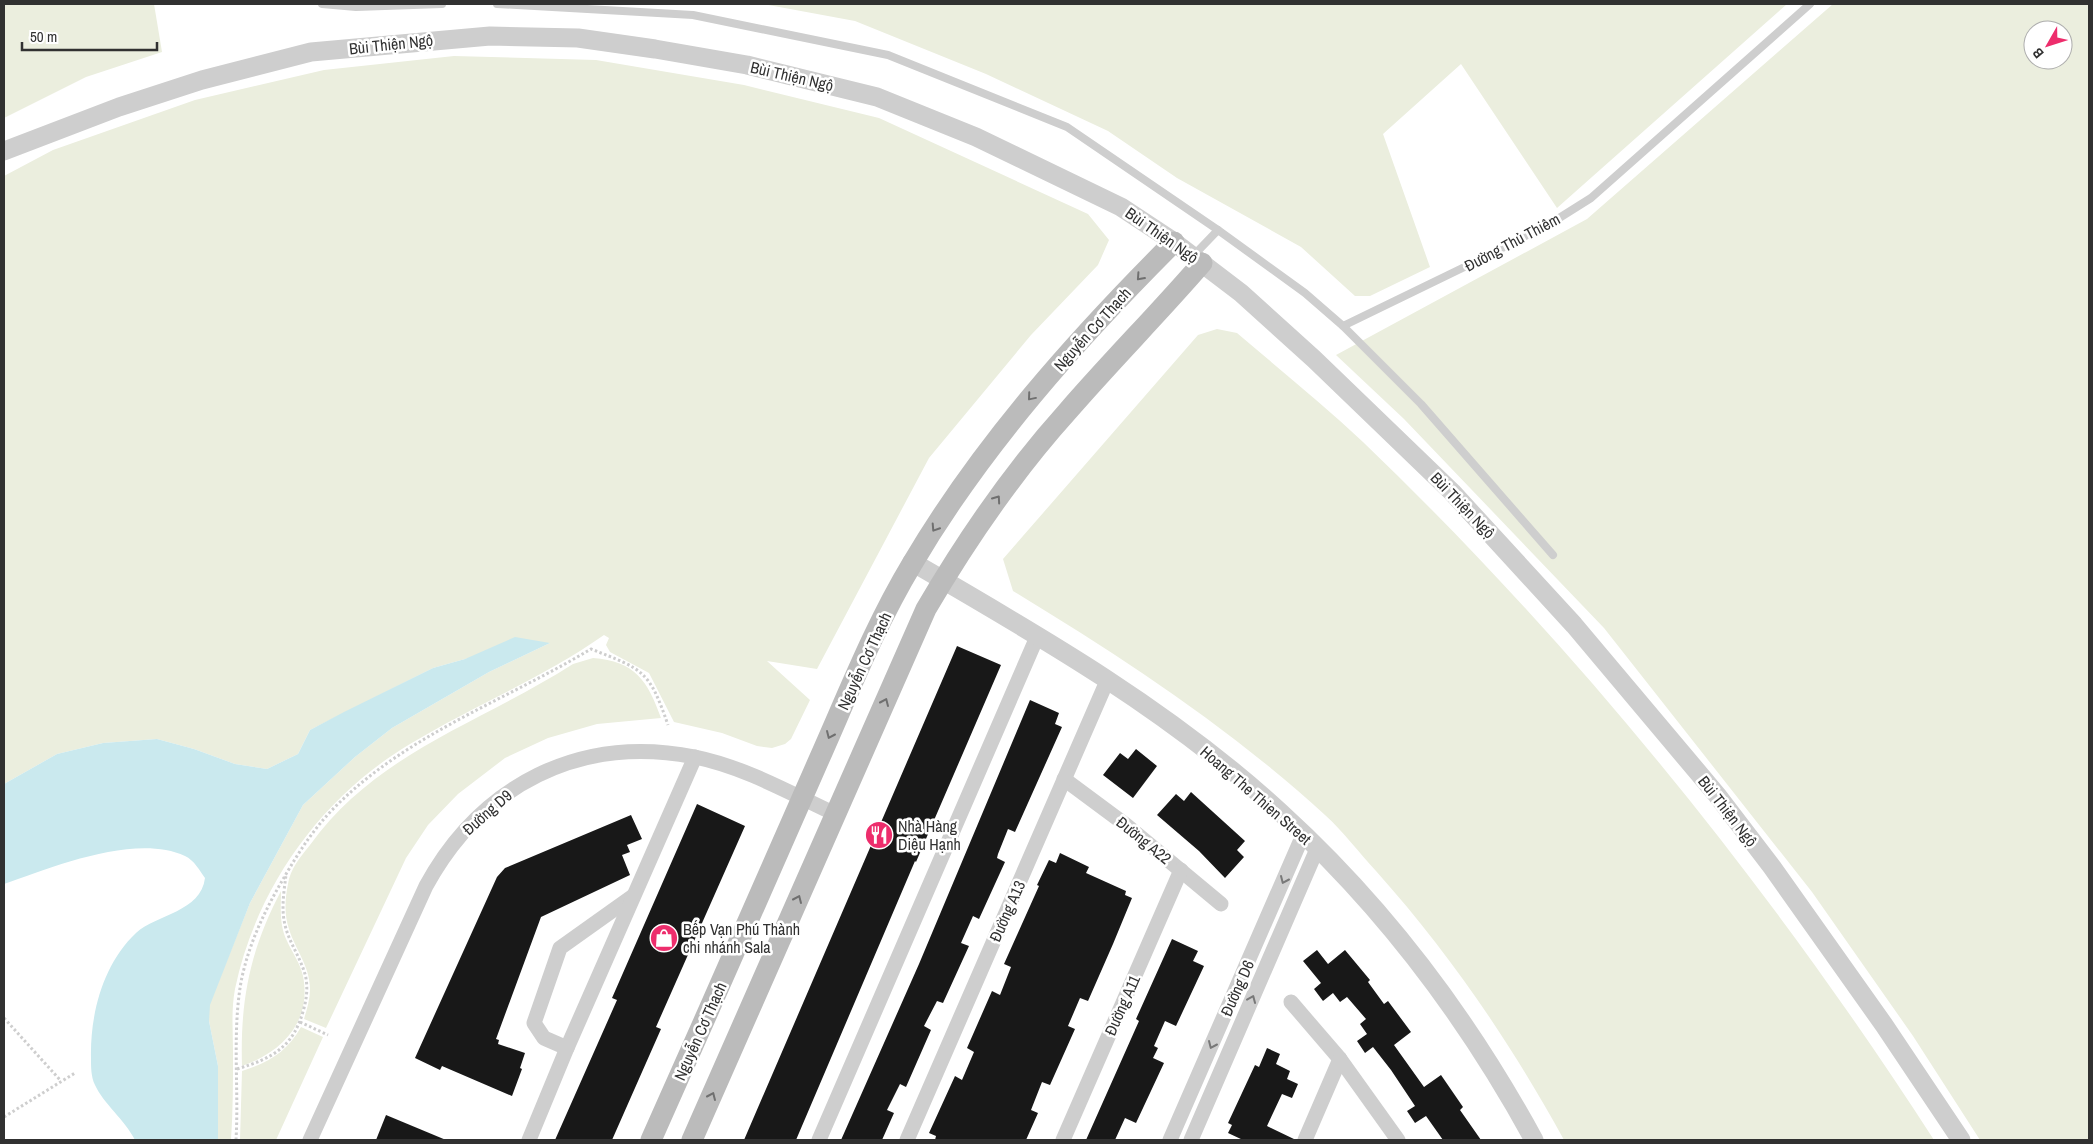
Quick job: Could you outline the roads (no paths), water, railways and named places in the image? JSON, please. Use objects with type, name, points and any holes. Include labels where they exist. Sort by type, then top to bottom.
[{"type":"main road","name":"Nguyễn Cơ Thạch","points":[[652,1140],[868,649],[912,562],[972,472],[1002,432],[1041,386],[1174,242]]},
{"type":"main road","points":[[692,1140],[926,609],[943,580],[1024,463],[1198,260]]},
{"type":"street","name":"Bùi Thiện Ngộ","points":[[4,151],[120,107],[202,80],[311,52],[490,36],[578,38],[747,65],[877,97],[976,137],[1121,207],[1174,242],[1241,293],[1352,394],[1452,492],[1574,625],[1646,708],[1772,867],[1884,1024],[1961,1140]]},
{"type":"street","name":"Hoang The Thien Street","points":[[912,562],[1107,681],[1207,751],[1276,808],[1357,890],[1420,965],[1493,1070],[1534,1140]]},
{"type":"street","points":[[819,1140],[1037,637]]},
{"type":"street","name":"Đường A13","points":[[907,1140],[1107,681]]},
{"type":"street","name":"Đường D9","points":[[310,1140],[426,886],[439,862],[474,820],[497,799],[524,782],[555,767],[580,759],[613,753],[634,751],[695,757],[730,768],[836,814]]},
{"type":"street","points":[[529,1140],[567,1048],[695,757]]},
{"type":"street","name":"Đường A22","points":[[1064,779],[1181,870],[1221,904]]},
{"type":"street","name":"Đường D6","points":[[1170,1140],[1303,835]]},
{"type":"street","name":"Đường D6","points":[[1191,1140],[1317,849]]},
{"type":"street","name":"Đường A11","points":[[1063,1140],[1181,870]]},
{"type":"street","points":[[567,1048],[544,1038],[536,1029],[534,1023],[560,948],[633,896]]},
{"type":"street","points":[[1291,1002],[1340,1059],[1398,1140]]},
{"type":"street","points":[[1304,1140],[1340,1059]]},
{"type":"lane","points":[[322,4],[356,7],[442,4]]},
{"type":"lane","points":[[497,4],[693,15],[888,55],[1067,126],[1297,287],[1343,326],[1421,404],[1553,555]]},
{"type":"lane","name":"Đường Thủ Thiêm","points":[[1343,326],[1483,258],[1556,220],[1591,198],[1810,4]]},
{"type":"lane","points":[[1198,260],[1218,230]]},
{"type":"water","points":[[515,637],[550,643],[489,672],[392,728],[355,757],[303,805],[250,903],[210,1005],[209,1021],[218,1066],[218,1140],[135,1140],[99,1092],[93,1079],[91,1072],[91,1041],[96,1007],[107,975],[125,945],[136,933],[145,927],[187,905],[202,889],[205,878],[194,863],[185,856],[165,850],[143,848],[94,855],[4,884],[4,784],[57,754],[103,743],[157,739],[194,749],[235,764],[267,769],[298,754],[310,730],[433,668],[465,659]]},
{"type":"place","name":"Nhà Hàng Diệu Hạnh","points":[[879,835]]},
{"type":"place","name":"Bếp Vạn Phú Thành chi nhánh Sala","points":[[664,938]]}]
